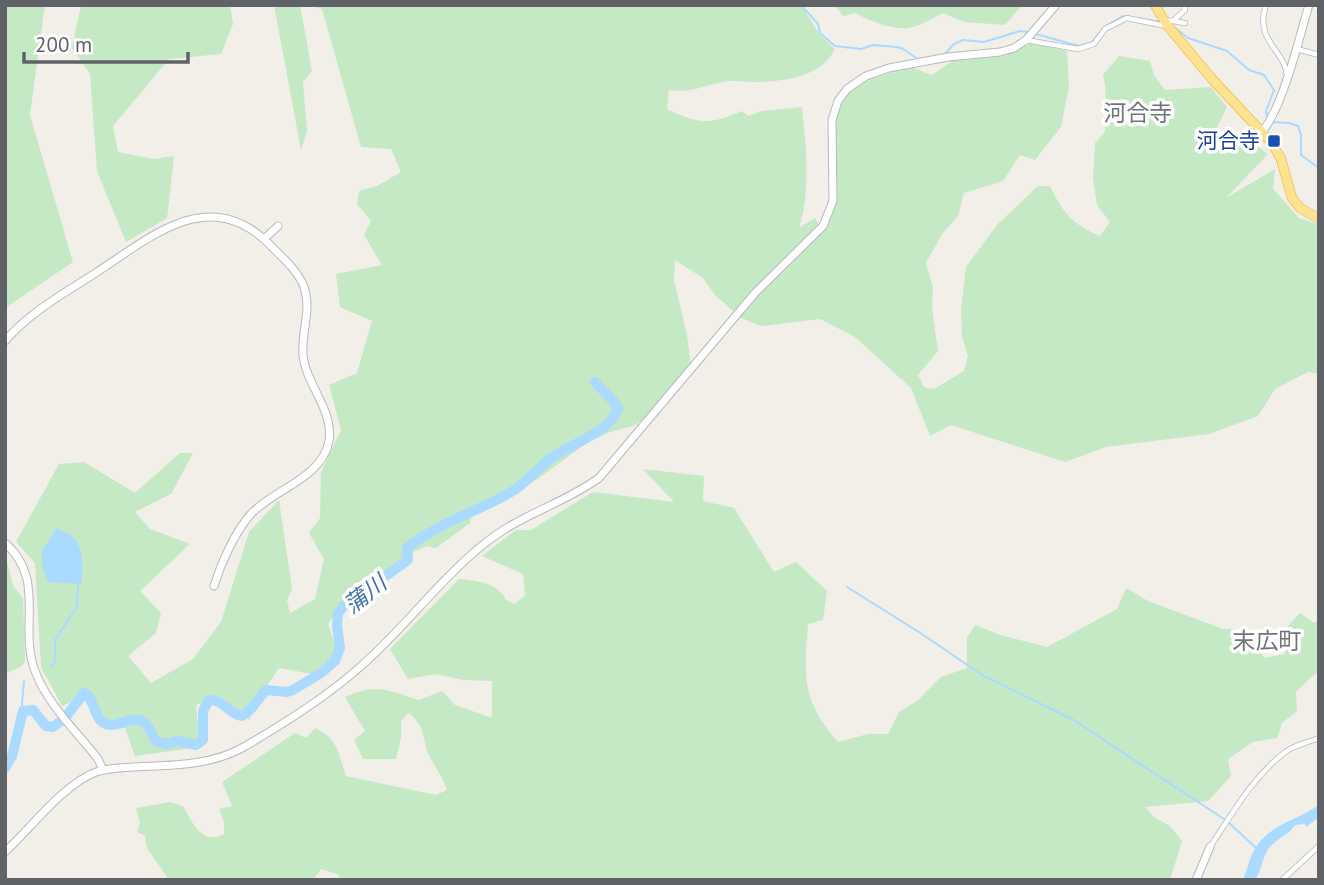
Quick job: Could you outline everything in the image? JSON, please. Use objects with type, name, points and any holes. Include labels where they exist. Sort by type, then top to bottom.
[{"type":"highway","points":[[1155,5],[1212,79],[1265,129],[1277,151],[1292,198],[1300,208],[1319,219]]},
{"type":"street","points":[[5,852],[73,785],[90,775],[103,770],[198,762],[218,758],[243,747],[326,694],[361,666],[491,538],[520,519],[580,490],[604,473],[755,293],[823,226],[833,201],[832,120],[843,94],[866,76],[910,63],[1014,48],[1035,30],[1056,5]]},
{"type":"street","points":[[1167,22],[1185,10],[1184,5]]},
{"type":"street","points":[[1266,5],[1263,14],[1265,31],[1286,67],[1287,76]]},
{"type":"street","points":[[1265,129],[1287,76],[1309,5]]},
{"type":"street","points":[[1027,38],[1074,49],[1090,46],[1105,29],[1127,18],[1185,23]]},
{"type":"street","points":[[1296,48],[1319,55]]},
{"type":"street","points":[[5,341],[38,310],[174,223],[201,217],[220,217],[239,222],[264,239],[295,272],[304,288],[307,309],[304,362],[327,417],[329,439],[323,456],[315,467],[247,518],[223,562],[214,586]]},
{"type":"street","points":[[264,239],[278,226]]},
{"type":"street","points":[[5,543],[19,558],[29,585],[32,659],[41,684],[98,759],[103,770]]},
{"type":"street","points":[[1196,880],[1210,847],[1231,812],[1271,765],[1285,752],[1319,738]]},
{"type":"street","points":[[1282,880],[1319,846]]},
{"type":"green space","points":[[5,5],[45,5],[30,115],[73,262],[5,308]]},
{"type":"green space","points":[[81,5],[230,5],[233,24],[221,54],[169,59],[113,126],[118,152],[154,159],[174,156],[167,218],[126,242],[97,171],[90,74],[72,48]]},
{"type":"green space","points":[[274,5],[300,5],[312,71],[303,82],[307,131],[301,150]]},
{"type":"green space","points":[[310,5],[798,5],[803,8],[820,35],[835,49],[820,67],[798,77],[786,79],[761,82],[730,81],[693,90],[669,90],[667,109],[689,118],[712,121],[742,111],[748,116],[762,111],[802,107],[806,184],[799,228],[815,218],[823,231],[835,201],[834,127],[837,111],[845,97],[858,86],[907,68],[932,75],[952,61],[1005,56],[1031,43],[1067,51],[1069,86],[1061,127],[1035,160],[1020,155],[1003,181],[964,193],[958,216],[942,234],[926,263],[933,287],[932,307],[938,351],[918,375],[924,387],[934,389],[964,371],[968,356],[962,336],[961,310],[966,267],[997,225],[1038,186],[1050,186],[1069,217],[1090,232],[1100,236],[1110,222],[1097,205],[1093,177],[1095,143],[1105,132],[1106,96],[1103,75],[1119,56],[1150,61],[1154,75],[1165,90],[1211,87],[1227,107],[1216,129],[1234,149],[1252,143],[1268,154],[1226,198],[1275,169],[1273,189],[1299,218],[1319,225],[1319,374],[1308,372],[1275,389],[1258,416],[1209,434],[1106,447],[1065,462],[951,425],[930,436],[911,388],[855,337],[820,319],[761,326],[741,318],[715,295],[703,278],[675,260],[674,280],[687,335],[692,373],[660,408],[633,426],[588,442],[536,480],[483,512],[473,512],[470,523],[436,548],[427,546],[404,556],[403,568],[376,572],[369,588],[340,609],[328,624],[338,653],[312,674],[279,668],[258,699],[249,720],[221,697],[196,705],[200,747],[135,756],[125,728],[106,725],[85,696],[62,706],[41,667],[35,563],[16,542],[59,464],[84,462],[135,493],[180,453],[193,453],[171,494],[135,512],[150,529],[190,544],[140,591],[161,613],[156,633],[128,656],[151,683],[193,659],[221,622],[249,532],[279,500],[292,589],[287,600],[290,613],[315,599],[324,559],[309,533],[320,518],[321,472],[341,430],[329,385],[357,373],[372,321],[340,307],[336,274],[382,265],[364,235],[371,221],[357,204],[359,191],[377,186],[401,172],[391,149],[361,147],[322,9]]},
{"type":"green space","points":[[835,5],[1022,5],[1005,25],[965,22],[943,13],[921,25],[899,28],[883,25],[855,13],[843,16]]},
{"type":"green space","points":[[643,469],[704,476],[703,501],[734,508],[774,572],[796,562],[827,591],[823,620],[808,624],[806,673],[811,700],[817,713],[838,742],[868,734],[888,734],[899,712],[917,701],[941,677],[967,668],[967,638],[975,625],[1000,635],[1047,647],[1117,609],[1126,588],[1148,601],[1223,629],[1237,631],[1265,658],[1284,654],[1291,644],[1287,627],[1300,613],[1314,623],[1319,620],[1319,670],[1296,692],[1297,711],[1282,723],[1277,738],[1253,742],[1228,759],[1231,776],[1208,801],[1145,807],[1154,817],[1170,826],[1182,841],[1170,880],[342,880],[337,874],[321,869],[313,880],[169,880],[147,848],[145,836],[137,832],[140,823],[136,808],[170,802],[183,806],[194,825],[204,835],[216,837],[224,834],[224,822],[219,809],[232,806],[222,782],[295,733],[306,738],[315,728],[329,737],[346,776],[436,795],[447,790],[428,752],[422,730],[409,713],[401,721],[401,738],[396,759],[363,759],[354,740],[365,731],[345,697],[373,689],[419,700],[442,691],[455,705],[492,718],[492,681],[463,680],[436,674],[408,679],[390,649],[459,579],[492,586],[514,604],[525,596],[523,574],[482,556],[516,530],[531,530],[593,492],[674,502]]},
{"type":"green space","points":[[7,562],[13,586],[23,598],[25,661],[22,666],[5,674]]},
{"type":"water","points":[[56,529],[72,536],[77,542],[82,557],[81,584],[48,582],[42,565],[42,551]]},
{"type":"water","points":[[1319,805],[1319,817],[1306,827],[1305,824],[1295,825],[1269,848],[1255,880],[1243,880],[1253,852],[1264,837]]},
{"type":"waterway","points":[[801,5],[818,24],[820,33],[835,46],[861,49],[873,45],[897,47],[918,59]]},
{"type":"waterway","points":[[1036,34],[1079,46],[1092,42],[1104,27],[1123,16],[1161,22]]},
{"type":"waterway","points":[[1175,28],[1188,38],[1227,51],[1249,70],[1264,75],[1274,90],[1266,111],[1268,119]]},
{"type":"waterway","points":[[944,55],[954,44],[963,40],[984,42],[1020,31],[1028,32]]},
{"type":"waterway","points":[[1272,122],[1298,126],[1301,155],[1319,168]]},
{"type":"waterway","name":"蒲川","points":[[5,768],[12,756],[23,711],[33,710],[46,726],[53,727],[65,718],[84,693],[90,698],[98,718],[106,724],[140,720],[147,725],[157,742],[168,744],[177,741],[196,745],[203,740],[203,711],[209,700],[219,702],[233,713],[242,716],[266,690],[287,692],[321,673],[335,661],[340,648],[338,613],[345,605],[408,560],[407,548],[445,524],[513,491],[550,459],[589,437],[614,417],[618,408],[616,404],[595,382]]},
{"type":"waterway","points":[[51,666],[55,662],[55,640],[77,607],[78,584]]},
{"type":"waterway","points":[[847,587],[982,675],[1072,719],[1224,819]]},
{"type":"waterway","points":[[23,711],[24,681]]},
{"type":"waterway","points":[[1229,823],[1255,847]]},
{"type":"place","name":"河合寺","points":[[1274,141]]},
{"type":"district","name":"河合寺","points":[[1138,113]]},
{"type":"district","name":"末広町","points":[[1267,641]]}]
